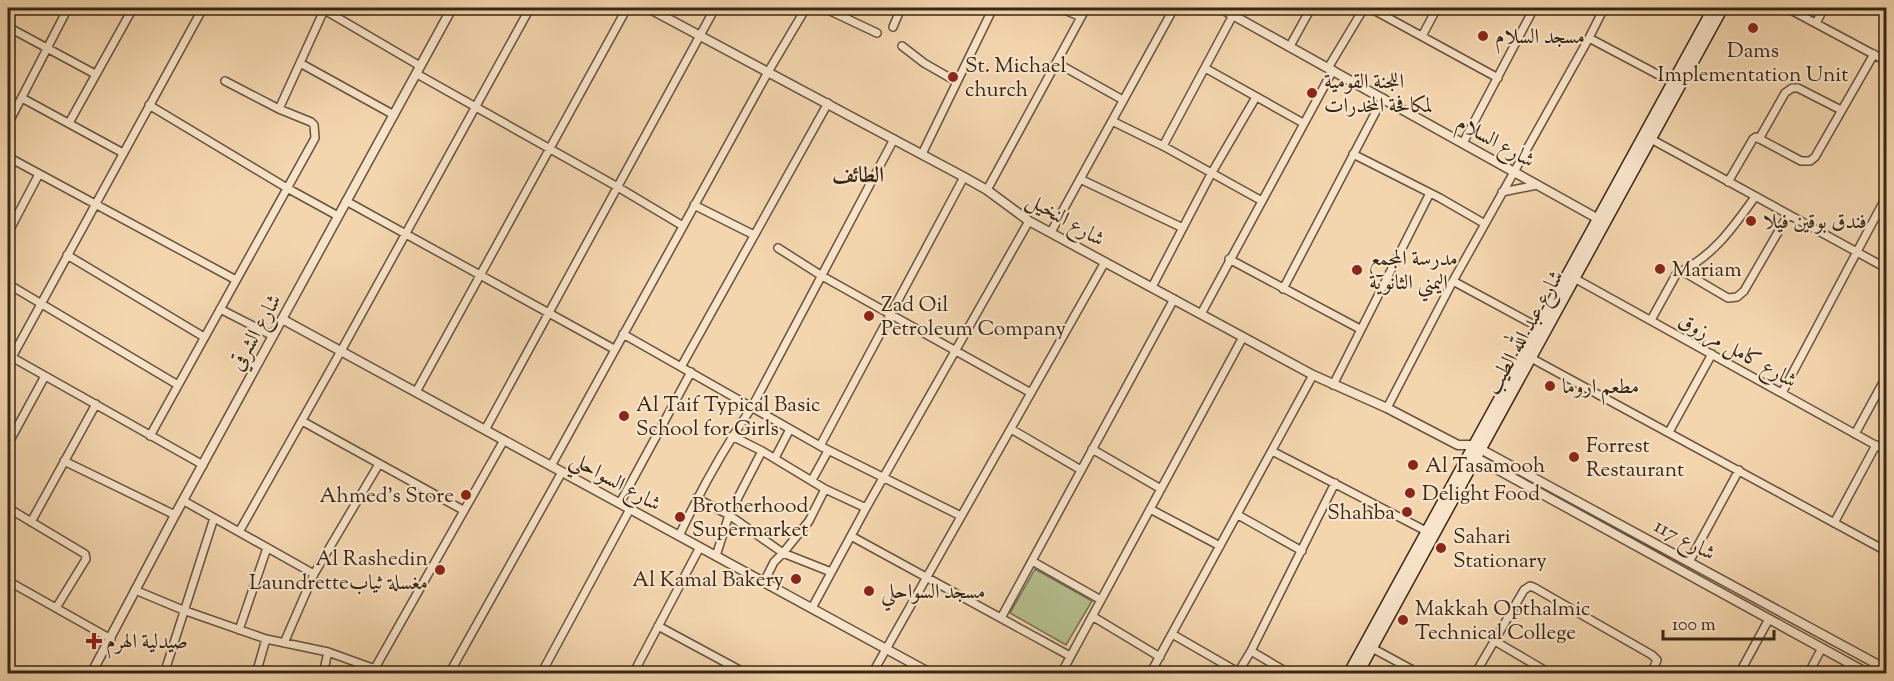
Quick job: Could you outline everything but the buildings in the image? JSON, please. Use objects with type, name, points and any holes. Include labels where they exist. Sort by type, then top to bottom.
[{"type":"main road","name":"شارع عبد الله الطيب","points":[[1358,674],[1426,531],[1472,450],[1531,358],[1574,278],[1672,82],[1713,8]]},
{"type":"main road","name":"شارع عبد الله الطيب","points":[[1348,674],[1405,578],[1538,327],[1651,139],[1723,8]]},
{"type":"street","points":[[8,124],[68,8]]},
{"type":"street","points":[[69,123],[133,8]]},
{"type":"street","points":[[203,8],[10,356],[203,465]]},
{"type":"street","points":[[279,109],[323,8],[475,106],[682,226]]},
{"type":"street","points":[[239,532],[530,8]]},
{"type":"street","points":[[416,392],[627,8]]},
{"type":"street","name":"شارع النخيل","points":[[648,8],[964,177],[987,190],[1029,221],[1243,338],[1333,385],[1387,408],[1453,443],[1472,450]]},
{"type":"street","points":[[485,430],[715,8]]},
{"type":"street","points":[[551,466],[682,226],[806,8]]},
{"type":"street","points":[[824,8],[877,33]]},
{"type":"street","points":[[893,27],[901,8]]},
{"type":"street","points":[[922,154],[993,8]]},
{"type":"street","points":[[1060,8],[1081,18]]},
{"type":"street","points":[[987,190],[1086,8]]},
{"type":"street","points":[[1051,232],[1174,8]]},
{"type":"street","name":"شارع السلام","points":[[1220,8],[1601,221]]},
{"type":"street","points":[[1290,46],[1311,8]]},
{"type":"street","points":[[1201,314],[1364,8]]},
{"type":"street","points":[[1370,8],[1498,78]]},
{"type":"street","points":[[1422,36],[1437,8]]},
{"type":"street","points":[[1463,143],[1534,8]]},
{"type":"street","points":[[1387,408],[1453,281],[1604,8]]},
{"type":"street","points":[[1787,8],[1887,61]]},
{"type":"street","points":[[1815,23],[1824,8]]},
{"type":"street","name":"شارع الشرقي","points":[[92,674],[175,515],[394,115],[449,9]]},
{"type":"street","points":[[1163,146],[1233,15]]},
{"type":"street","points":[[8,27],[95,74]]},
{"type":"street","points":[[1589,38],[1672,82]]},
{"type":"street","points":[[902,46],[924,63],[957,82]]},
{"type":"street","points":[[1728,182],[1756,137],[1801,161],[1810,161],[1815,157],[1874,54]]},
{"type":"street","points":[[300,63],[394,115]]},
{"type":"street","points":[[1057,63],[1123,100]]},
{"type":"street","points":[[1205,68],[1303,123]]},
{"type":"street","points":[[150,436],[315,138],[314,125],[311,122],[279,109],[225,81]]},
{"type":"street","points":[[1759,139],[1785,93],[1792,88],[1798,88],[1841,110]]},
{"type":"street","points":[[1152,287],[1211,174],[1256,97]]},
{"type":"street","points":[[22,98],[123,153]]},
{"type":"street","points":[[1283,288],[1383,98]]},
{"type":"street","points":[[681,367],[828,103]]},
{"type":"street","points":[[149,105],[338,216]]},
{"type":"street","points":[[1112,121],[1163,146],[1262,201]]},
{"type":"street","points":[[679,536],[696,498],[732,436],[752,407],[894,139]]},
{"type":"street","points":[[1651,139],[1887,268]]},
{"type":"street","points":[[1353,154],[1485,224]]},
{"type":"street","points":[[8,157],[236,280]]},
{"type":"street","points":[[8,233],[11,220],[39,174]]},
{"type":"street","points":[[820,446],[964,177]]},
{"type":"street","points":[[1080,179],[1183,228]]},
{"type":"street","points":[[1502,192],[1537,185]]},
{"type":"street","points":[[1333,385],[1430,193]]},
{"type":"street","points":[[1651,320],[1678,271],[1694,265],[1714,249],[1730,232],[1755,197]]},
{"type":"street","points":[[1782,393],[1887,197]]},
{"type":"street","points":[[346,201],[614,349]]},
{"type":"street","points":[[694,205],[754,235]]},
{"type":"street","points":[[1683,271],[1728,298],[1737,297],[1744,291],[1788,214]]},
{"type":"street","points":[[812,608],[866,508],[1029,221]]},
{"type":"street","points":[[778,248],[822,276],[1031,393]]},
{"type":"street","points":[[67,255],[204,337]]},
{"type":"street","points":[[1229,260],[1360,329]]},
{"type":"street","points":[[872,674],[1105,262]]},
{"type":"street","name":"شارع كامل مرزوق","points":[[1574,278],[1887,451]]},
{"type":"street","points":[[1453,281],[1538,327]]},
{"type":"street","points":[[8,284],[178,385]]},
{"type":"street","points":[[1001,618],[1174,299]]},
{"type":"street","points":[[220,309],[273,336]]},
{"type":"street","name":"شارع السواحلي","points":[[282,320],[932,674]]},
{"type":"street","points":[[623,334],[828,451],[961,516]]},
{"type":"street","points":[[1061,674],[1243,338]]},
{"type":"street","points":[[1669,432],[1712,354]]},
{"type":"street","points":[[1531,358],[1887,551]]},
{"type":"street","points":[[620,504],[691,372]]},
{"type":"street","points":[[1150,674],[1313,375]]},
{"type":"street","points":[[8,444],[45,376]]},
{"type":"street","points":[[1855,434],[1886,381]]},
{"type":"street","points":[[31,522],[96,404]]},
{"type":"street","points":[[302,421],[463,510]]},
{"type":"street","points":[[775,458],[790,429]]},
{"type":"street","points":[[1011,429],[1081,470]]},
{"type":"street","points":[[732,436],[775,458],[825,489],[866,508]]},
{"type":"street","points":[[375,668],[504,440]]},
{"type":"street","points":[[1834,522],[1876,445]]},
{"type":"street","points":[[1092,449],[1161,489]]},
{"type":"street","name":"شارع 117","points":[[1472,450],[1885,665]]},
{"type":"street","name":"شارع 117","points":[[1472,450],[1869,674]]},
{"type":"street","points":[[716,556],[729,515],[762,451]]},
{"type":"street","points":[[812,480],[828,451]]},
{"type":"street","points":[[1272,451],[1426,531]]},
{"type":"street","points":[[64,461],[175,515]]},
{"type":"street","points":[[284,643],[314,574],[379,464]]},
{"type":"street","points":[[1689,562],[1739,470]]},
{"type":"street","points":[[449,674],[562,472]]},
{"type":"street","points":[[1172,634],[1238,673],[1335,483]]},
{"type":"street","points":[[765,582],[774,562],[809,521],[825,489]]},
{"type":"street","points":[[696,498],[729,515],[783,553],[831,572]]},
{"type":"street","points":[[184,501],[314,574]]},
{"type":"street","points":[[8,508],[86,554],[56,608]]},
{"type":"street","points":[[541,674],[630,509]]},
{"type":"street","points":[[1150,509],[1220,546]]},
{"type":"street","points":[[1238,515],[1302,551]]},
{"type":"street","points":[[164,674],[214,518]]},
{"type":"street","points":[[851,536],[1070,656]]},
{"type":"street","points":[[633,674],[700,547]]},
{"type":"street","points":[[239,630],[267,548]]},
{"type":"street","points":[[1032,561],[1101,600]]},
{"type":"street","points":[[8,581],[111,639]]},
{"type":"street","points":[[1475,674],[1524,590],[1530,586],[1652,655],[1657,660],[1651,674]]},
{"type":"street","points":[[135,590],[183,610],[266,639],[328,652],[389,674]]},
{"type":"street","points":[[1092,616],[1160,657]]},
{"type":"street","points":[[1739,674],[1769,618]]},
{"type":"street","points":[[1792,631],[1799,621]]},
{"type":"street","points":[[658,626],[747,674]]},
{"type":"street","points":[[256,674],[266,639]]},
{"type":"street","points":[[1493,640],[1551,674]]},
{"type":"street","points":[[1372,648],[1420,674]]},
{"type":"street","points":[[1808,674],[1822,648]]},
{"type":"street","points":[[1251,651],[1290,674]]},
{"type":"street","points":[[323,674],[328,652]]},
{"type":"green space","points":[[1035,569],[1092,601],[1066,645],[1010,613]]},
{"type":"place","name":"Dams Implementation Unit","points":[[1753,28]]},
{"type":"place","name":"مسجد السلام","points":[[1483,36]]},
{"type":"place","name":"St. Michael church","points":[[953,77]]},
{"type":"place","name":"اللجنة القومية لمكافحة المخدرات","points":[[1312,93]]},
{"type":"place","name":"فندق بوقين فيلا","points":[[1751,221]]},
{"type":"place","name":"Mariam","points":[[1660,269]]},
{"type":"place","name":"مدرسة المجمع اليمني الثانوية","points":[[1357,270]]},
{"type":"place","name":"Zad Oil Petroleum Company","points":[[869,316]]},
{"type":"place","name":"مطعم اروما","points":[[1550,386]]},
{"type":"place","name":"Al Taif Typical Basic School for Girls","points":[[624,416]]},
{"type":"place","name":"Forrest Restaurant","points":[[1574,457]]},
{"type":"place","name":"Al Tasamooh","points":[[1413,465]]},
{"type":"place","name":"Delight Food","points":[[1410,493]]},
{"type":"place","name":"Ahmed's Store","points":[[466,495]]},
{"type":"place","name":"Shahba","points":[[1407,512]]},
{"type":"place","name":"Brotherhood Supermarket","points":[[680,517]]},
{"type":"place","name":"Sahari Stationary","points":[[1441,548]]},
{"type":"place","name":"Al Rashedin Laundretteمغسلة ثياب","points":[[440,570]]},
{"type":"place","name":"Al Kamal Bakery","points":[[796,579]]},
{"type":"place","name":"مسجد السواحلي","points":[[869,591]]},
{"type":"place","name":"Makkah Opthalmic Technical College","points":[[1403,620]]},
{"type":"place","name":"صيدلية الهرم","points":[[94,641]]},
{"type":"district","name":"الطائف","points":[[858,174]]}]
